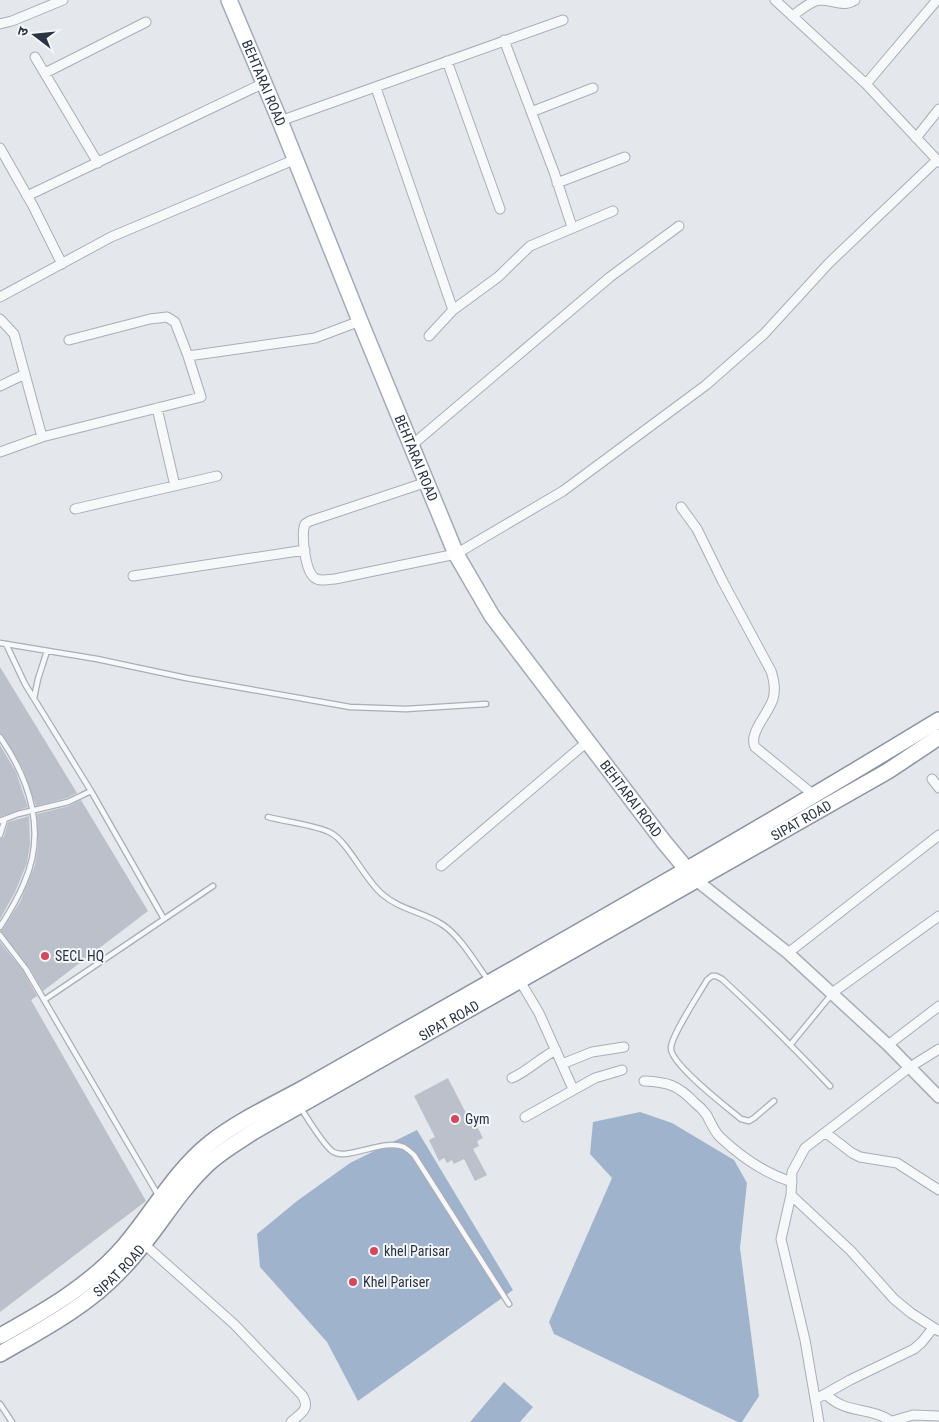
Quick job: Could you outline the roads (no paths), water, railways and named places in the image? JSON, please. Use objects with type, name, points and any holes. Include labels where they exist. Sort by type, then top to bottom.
[{"type":"main road","name":"BEHTARAI ROAD","points":[[229,0],[296,159],[360,321],[456,554],[492,616],[691,875]]},
{"type":"main road","name":"SIPAT ROAD","points":[[0,1354],[64,1316],[98,1292],[119,1273],[144,1244],[194,1179],[210,1162],[253,1132],[520,981],[939,720]]},
{"type":"main road","name":"SIPAT ROAD","points":[[0,1336],[38,1315],[82,1286],[107,1264],[125,1245],[184,1168],[209,1144],[237,1124],[490,982],[888,771],[939,737]]},
{"type":"street","points":[[0,24],[20,18],[63,0]]},
{"type":"street","points":[[427,482],[310,521],[303,528],[307,566],[311,574],[319,580],[335,579],[456,554],[563,491],[706,384],[764,334],[829,263],[938,161],[866,84],[775,0]]},
{"type":"street","points":[[792,16],[816,1],[828,0],[848,4],[856,0]]},
{"type":"street","points":[[866,84],[937,0]]},
{"type":"street","points":[[280,121],[563,20]]},
{"type":"street","points":[[45,74],[146,22]]},
{"type":"street","points":[[504,40],[572,227]]},
{"type":"street","points":[[35,56],[98,163]]},
{"type":"street","points":[[447,61],[500,209]]},
{"type":"street","points":[[27,196],[264,83]]},
{"type":"street","points":[[376,88],[453,310]]},
{"type":"street","points":[[531,112],[592,88]]},
{"type":"street","points":[[916,138],[939,109]]},
{"type":"street","points":[[0,148],[62,264]]},
{"type":"street","points":[[557,183],[625,158]]},
{"type":"street","points":[[0,297],[111,237],[296,159]]},
{"type":"street","points":[[429,336],[453,310],[498,276],[530,246],[613,211]]},
{"type":"street","points":[[412,445],[610,277],[679,226]]},
{"type":"street","points":[[0,452],[42,437],[201,397],[175,322],[166,317],[150,319],[69,340]]},
{"type":"street","points":[[0,319],[14,334],[42,437]]},
{"type":"street","points":[[188,356],[315,338],[360,321]]},
{"type":"street","points":[[0,386],[25,374]]},
{"type":"street","points":[[157,408],[175,486]]},
{"type":"street","points":[[75,509],[217,476]]},
{"type":"street","points":[[681,507],[697,529],[774,680],[775,692],[773,700],[754,734],[753,743],[815,796]]},
{"type":"street","points":[[132,576],[305,550]]},
{"type":"street","points":[[441,866],[588,741]]},
{"type":"street","points":[[932,779],[939,788]]},
{"type":"street","points":[[788,952],[939,835]]},
{"type":"street","points":[[691,875],[788,952],[888,1045],[939,1097]]},
{"type":"street","points":[[832,994],[939,916]]},
{"type":"street","points":[[520,981],[539,1013],[573,1089]]},
{"type":"street","points":[[888,1045],[939,1006]]},
{"type":"street","points":[[562,1064],[592,1052],[624,1047]]},
{"type":"street","points":[[819,1422],[806,1340],[781,1239],[791,1195],[792,1172],[805,1148],[910,1067],[939,1049]]},
{"type":"street","points":[[512,1078],[522,1074],[546,1055],[556,1050]]},
{"type":"street","points":[[525,1117],[595,1078],[622,1070]]},
{"type":"street","points":[[644,1081],[669,1083],[677,1086],[706,1114],[719,1136],[760,1169],[773,1176],[792,1182]]},
{"type":"street","points":[[826,1133],[852,1153],[860,1157],[898,1163],[939,1190]]},
{"type":"street","points":[[791,1195],[851,1251],[894,1299],[911,1313],[936,1329],[914,1349],[816,1399]]},
{"type":"street","points":[[144,1244],[234,1324],[302,1395],[306,1402],[306,1408],[291,1422]]},
{"type":"street","points":[[826,1394],[836,1404],[883,1417],[890,1422],[913,1415],[939,1416]]},
{"type":"lane","points":[[0,642],[350,707],[406,709],[486,704]]},
{"type":"lane","points":[[6,644],[20,675],[91,791],[164,919]]},
{"type":"lane","points":[[34,698],[47,650]]},
{"type":"lane","points":[[0,737],[15,757],[28,790],[33,810],[34,826],[32,856],[28,873],[14,904],[0,927]]},
{"type":"lane","points":[[0,835],[2,820],[68,802],[91,791]]},
{"type":"lane","points":[[268,817],[321,830],[337,837],[366,877],[382,894],[407,909],[434,919],[454,934],[490,982]]},
{"type":"lane","points":[[44,1000],[213,886]]},
{"type":"lane","points":[[0,935],[26,969],[160,1199]]},
{"type":"lane","points":[[774,1101],[749,1121],[741,1119],[701,1085],[678,1063],[671,1053],[672,1040],[707,980],[712,976],[716,976],[791,1044],[830,1086]]},
{"type":"lane","points":[[791,1044],[832,994]]},
{"type":"lane","points":[[299,1106],[328,1148],[334,1153],[343,1155],[375,1146],[393,1146],[404,1147],[414,1154],[509,1304]]},
{"type":"lane","points":[[0,1404],[12,1422]]},
{"type":"water","points":[[640,1112],[672,1123],[734,1160],[747,1183],[740,1248],[759,1396],[742,1422],[738,1422],[554,1334],[549,1322],[612,1178],[590,1154],[593,1122]]},
{"type":"water","name":"khel Parisar","points":[[417,1130],[513,1290],[358,1401],[327,1342],[260,1267],[257,1234],[297,1201],[350,1163]]},
{"type":"water","points":[[504,1382],[533,1407],[520,1422],[470,1422]]},
{"type":"place","name":"SECL HQ","points":[[45,956]]},
{"type":"place","name":"Gym","points":[[455,1119]]},
{"type":"place","name":"khel Parisar","points":[[374,1251]]},
{"type":"place","name":"Khel Pariser","points":[[353,1282]]}]
